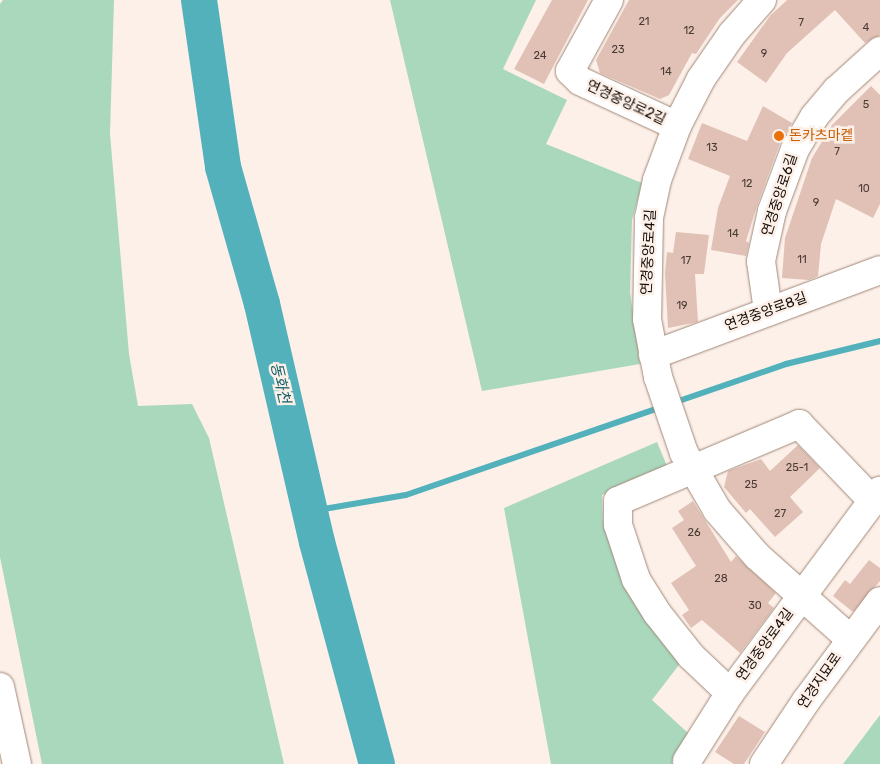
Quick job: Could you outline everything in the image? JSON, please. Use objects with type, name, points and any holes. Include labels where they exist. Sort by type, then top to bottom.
[{"type":"street","name":"연경중앙로2길","points":[[609,0],[570,72],[580,81],[677,126]]},
{"type":"street","name":"연경중앙로4길","points":[[762,0],[732,34],[701,79],[677,126],[656,180],[648,218],[645,290],[656,366],[688,461],[716,510],[757,556],[850,639]]},
{"type":"street","name":"연경중앙로6길","points":[[768,311],[761,260],[772,211],[795,149],[814,117],[836,90],[880,51]]},
{"type":"street","name":"연경중앙로8길","points":[[656,366],[768,311],[880,270]]},
{"type":"street","name":"연경중앙로4길","points":[[687,761],[730,693],[800,596],[876,496],[799,424],[688,461],[618,501],[618,525],[636,579],[657,613],[691,656],[730,693]]},
{"type":"street","name":"연경지묘로","points":[[764,764],[850,639],[880,600]]},
{"type":"street","points":[[2,703],[17,764]]},
{"type":"green space","points":[[3,0],[114,0],[110,134],[129,354],[138,406],[192,404],[209,438],[284,764],[42,764],[0,557],[0,4]]},
{"type":"green space","points":[[390,0],[536,0],[503,69],[567,100],[546,144],[642,183],[632,220],[630,292],[640,364],[482,391]]},
{"type":"green space","points":[[657,442],[667,466],[602,495],[603,522],[630,594],[682,661],[652,700],[688,733],[675,764],[551,764],[504,508]]},
{"type":"green space","points":[[880,715],[880,764],[843,764]]},
{"type":"building","points":[[552,0],[588,0],[544,84],[514,69]]},
{"type":"building","points":[[629,0],[738,0],[720,18],[696,54],[692,53],[669,95],[660,99],[600,73],[596,60]]},
{"type":"building","points":[[787,0],[880,0],[880,35],[865,43],[835,10],[787,53],[766,83],[737,62],[770,16]]},
{"type":"building","points":[[871,86],[880,95],[880,204],[873,218],[836,199],[821,244],[818,276],[809,280],[782,278],[785,238],[812,158],[832,125]]},
{"type":"building","points":[[763,106],[792,123],[780,143],[757,206],[746,241],[749,243],[746,256],[711,250],[718,208],[730,176],[688,159],[702,123],[747,141]]},
{"type":"building","points":[[676,232],[709,235],[704,274],[695,274],[698,322],[668,328],[665,273],[667,252],[673,253]]},
{"type":"building","points":[[798,445],[820,468],[790,497],[803,512],[775,537],[750,509],[746,513],[724,487],[728,471],[761,459],[770,471]]},
{"type":"building","points":[[693,501],[731,562],[736,556],[776,593],[768,603],[774,608],[740,653],[702,620],[691,628],[682,615],[689,610],[671,583],[696,566],[672,528],[684,520],[678,511]]},
{"type":"building","points":[[869,560],[880,568],[880,581],[853,612],[833,596],[845,580],[850,584]]},
{"type":"building","points":[[739,716],[765,732],[744,764],[734,764],[715,752]]},
{"type":"waterway","name":"동화천","points":[[199,0],[223,167],[262,304],[317,542],[377,764]]},
{"type":"waterway","points":[[673,403],[786,364],[880,341]]},
{"type":"waterway","points":[[312,511],[406,495],[661,407]]},
{"type":"place","name":"돈카츠마켙","points":[[779,136]]}]
